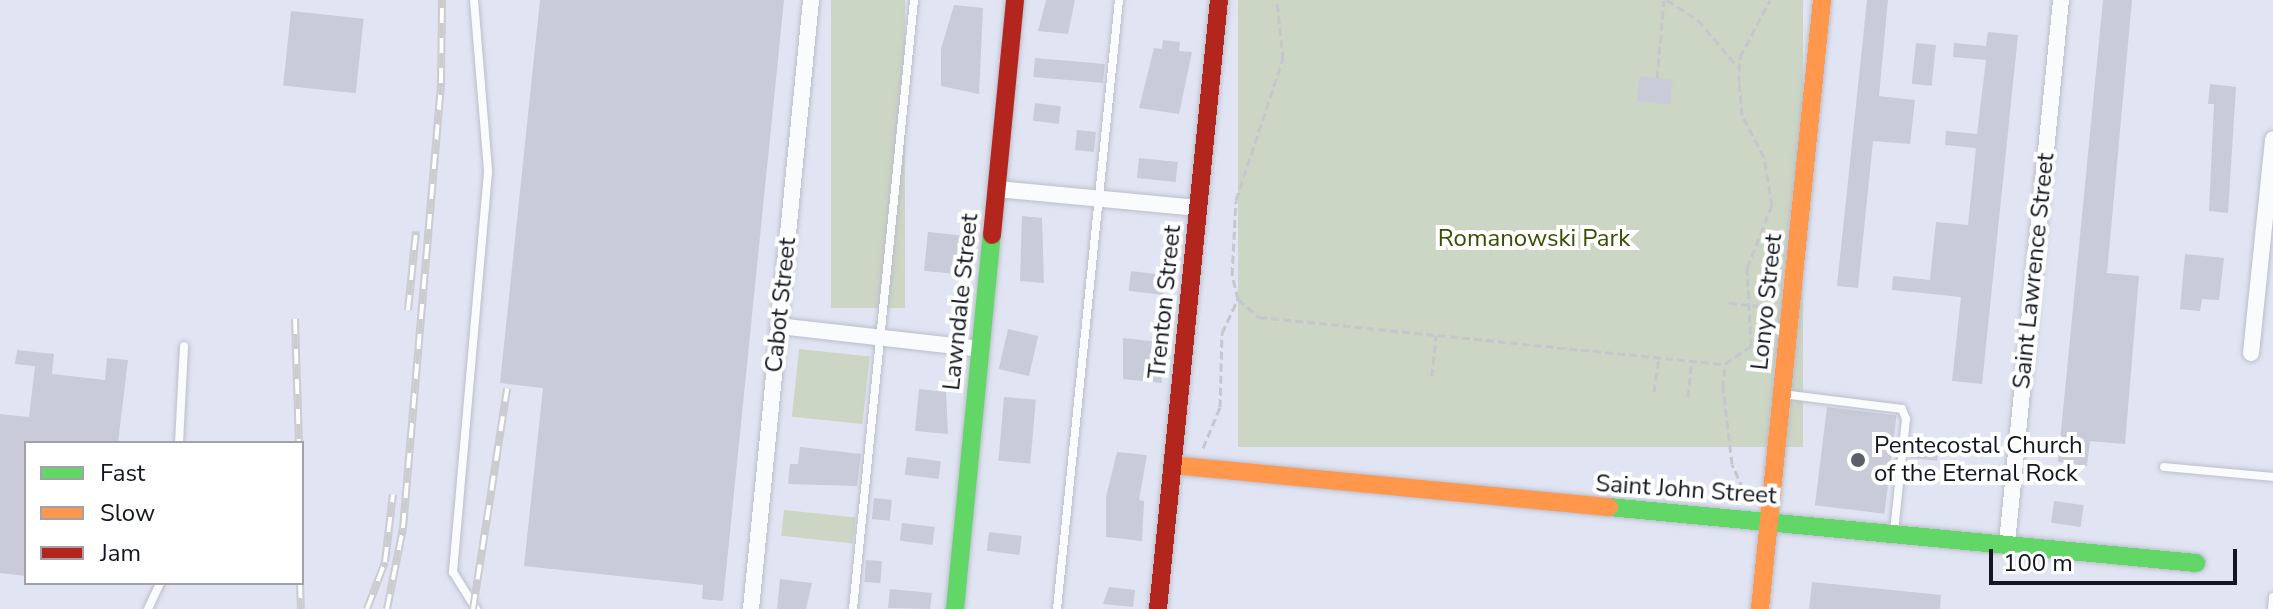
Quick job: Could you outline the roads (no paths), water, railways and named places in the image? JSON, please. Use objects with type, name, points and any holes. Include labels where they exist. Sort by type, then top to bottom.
[{"type":"street","name":"Cabot Street","points":[[751,609],[811,0]]},
{"type":"street","name":"Lawndale Street","points":[[955,609],[1015,0]]},
{"type":"street","name":"Trenton Street","points":[[1158,609],[1219,0]]},
{"type":"street","name":"Lonyo Street","points":[[1760,609],[1822,0]]},
{"type":"street","name":"Saint Lawrence Street","points":[[2007,543],[2061,0]]},
{"type":"street","points":[[2251,353],[2273,139]]},
{"type":"street","points":[[997,189],[1198,208]]},
{"type":"street","points":[[779,326],[981,349]]},
{"type":"street","name":"Saint John Street","points":[[1172,465],[2196,563]]},
{"type":"lane","points":[[474,0],[488,172],[453,572],[476,609]]},
{"type":"lane","points":[[853,609],[914,0]]},
{"type":"lane","points":[[1057,609],[1119,0]]},
{"type":"lane","points":[[179,441],[184,346]]},
{"type":"lane","points":[[1782,394],[1902,409],[1906,419],[1894,532]]},
{"type":"lane","points":[[2164,467],[2273,477]]},
{"type":"lane","points":[[148,609],[159,585]]},
{"type":"lane","points":[[2272,609],[2273,597]]},
{"type":"railway","points":[[387,609],[403,528],[441,83],[442,0]]},
{"type":"railway","points":[[408,310],[416,231]]},
{"type":"railway","points":[[295,319],[299,441]]},
{"type":"railway","points":[[473,609],[507,389]]},
{"type":"railway","points":[[367,609],[385,562],[393,494]]},
{"type":"railway","points":[[300,585],[301,609]]},
{"type":"place","name":"Pentecostal Church of the Eternal Rock","points":[[1858,460]]},
{"type":"park label","name":"Romanowski Park","points":[[1534,239]]}]
